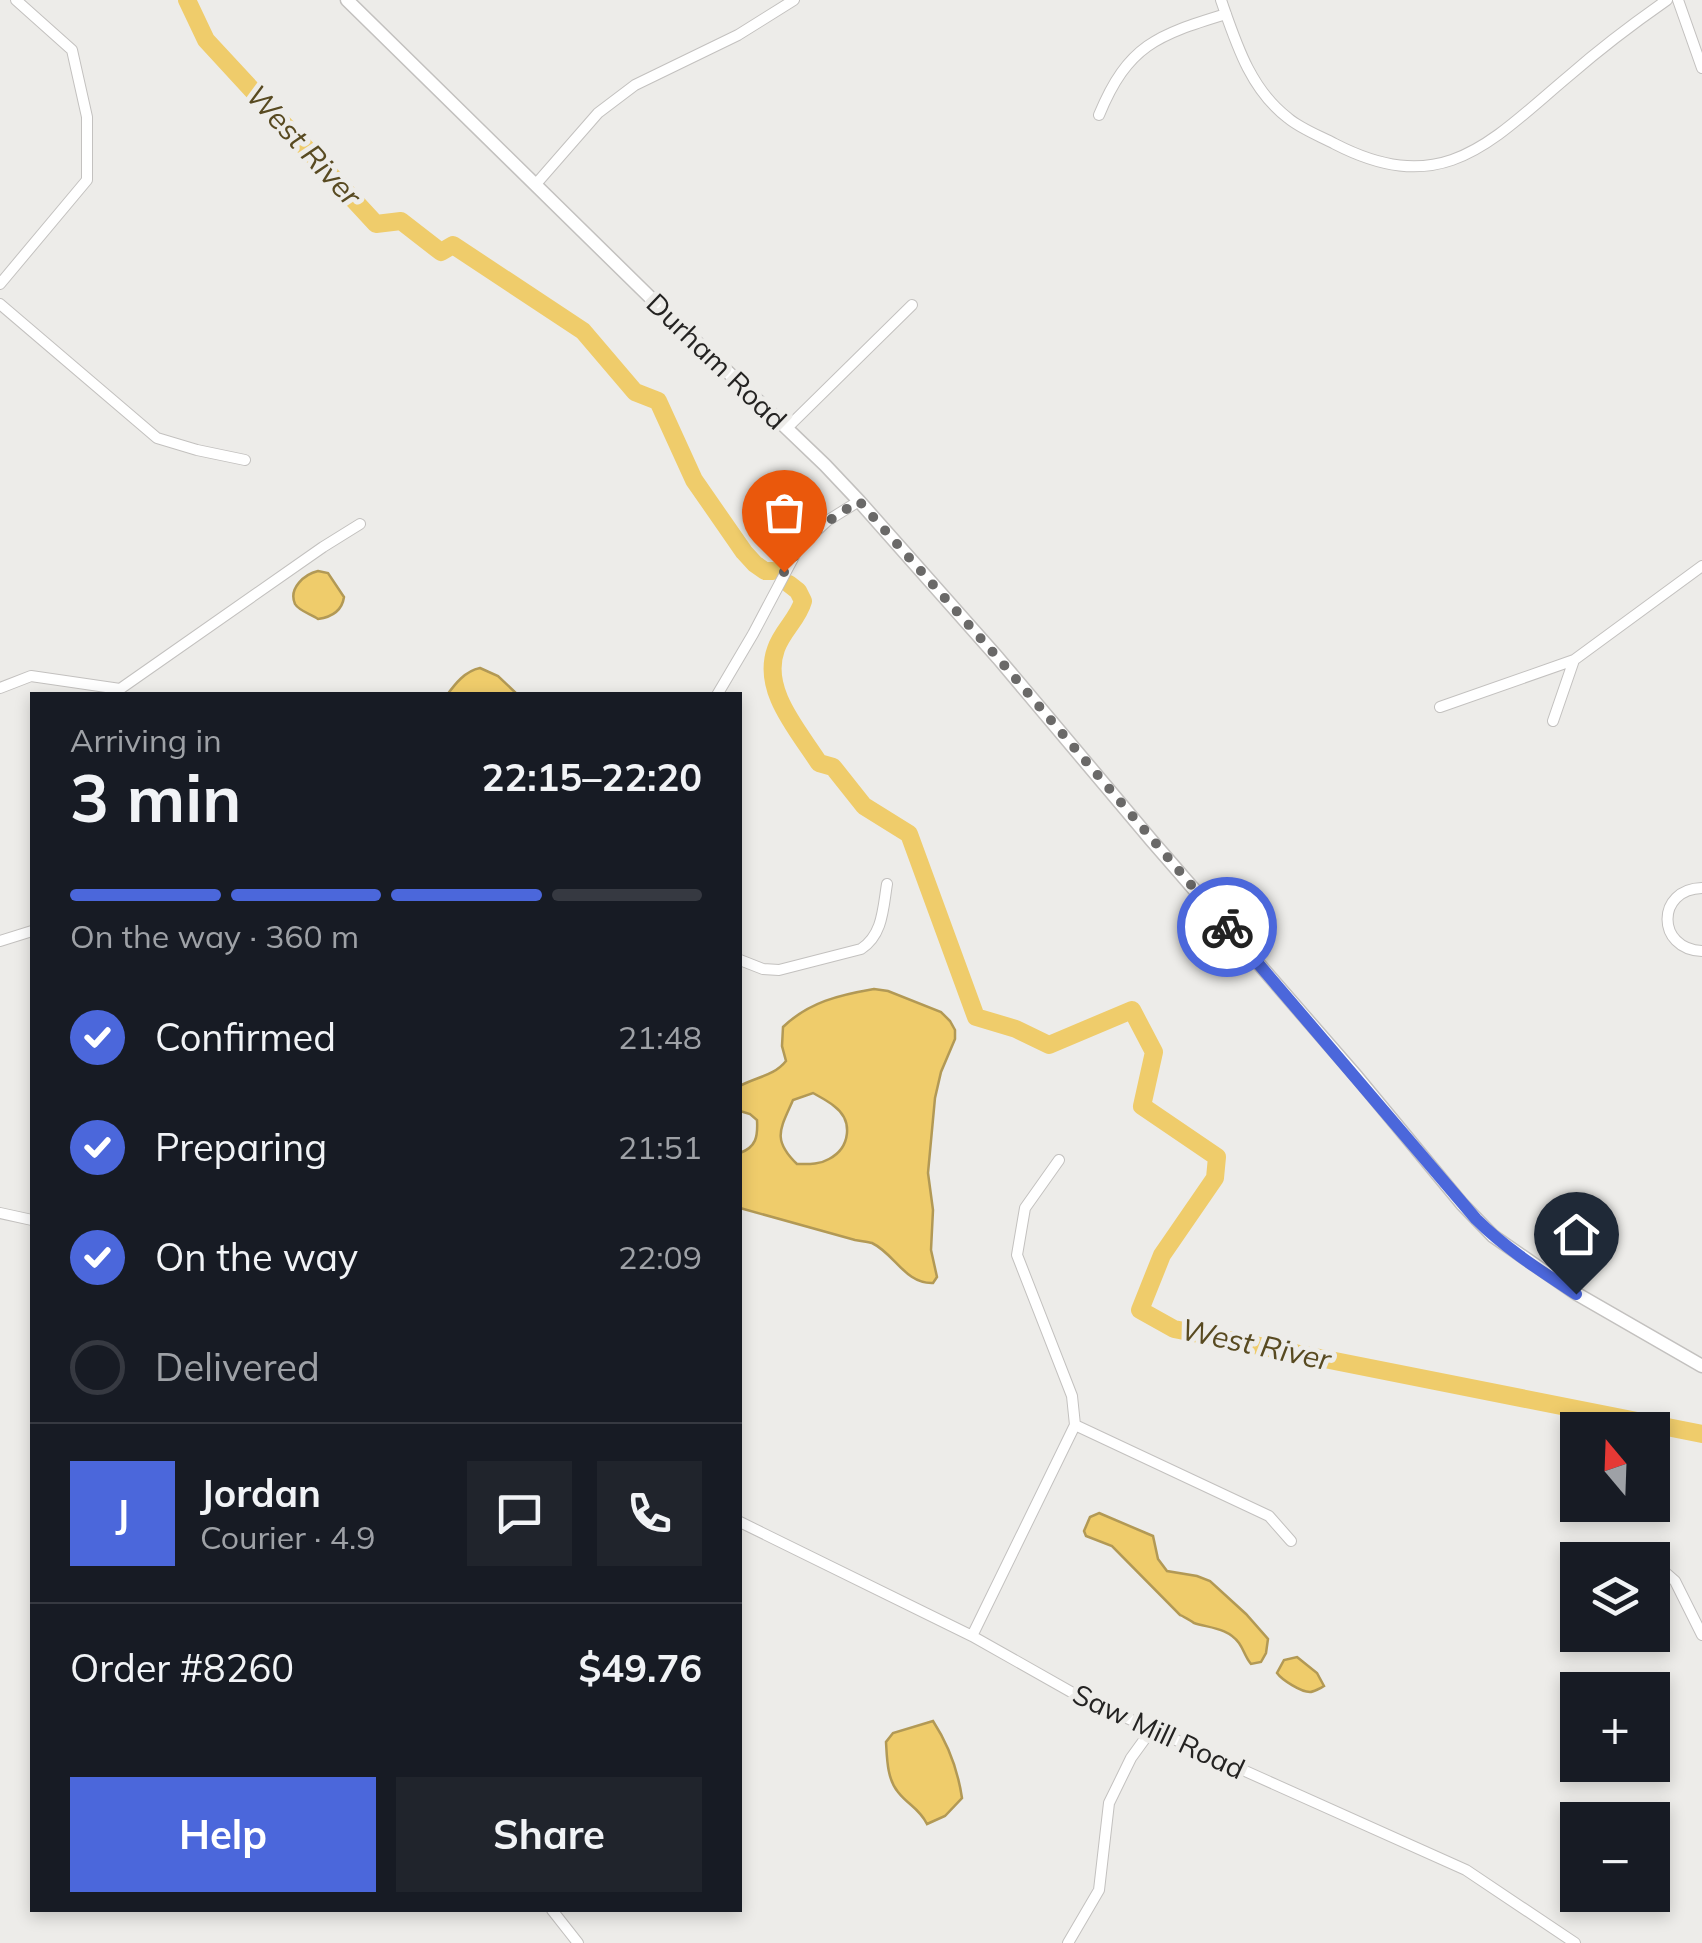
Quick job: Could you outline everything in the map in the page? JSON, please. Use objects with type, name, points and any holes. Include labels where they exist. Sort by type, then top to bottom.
[{"type":"main road","name":"Durham Road","points":[[347,0],[859,501],[998,658],[1476,1219],[1544,1273],[1702,1366]]},
{"type":"street","points":[[0,284],[87,180],[88,117],[72,50],[16,0]]},
{"type":"street","points":[[536,184],[598,113],[635,85],[738,35],[794,0]]},
{"type":"street","points":[[1221,0],[1241,56],[1262,95],[1290,120],[1343,148],[1385,164],[1426,167],[1462,157],[1500,135],[1572,72],[1667,0]]},
{"type":"street","points":[[1678,0],[1702,68]]},
{"type":"street","points":[[1100,115],[1118,74],[1156,39],[1226,14]]},
{"type":"street","points":[[0,304],[157,438],[246,460]]},
{"type":"street","points":[[787,428],[912,306]]},
{"type":"street","points":[[719,692],[799,547],[827,521],[859,501]]},
{"type":"street","points":[[0,688],[31,676],[120,688],[360,524]]},
{"type":"street","points":[[1440,707],[1574,660],[1702,566]]},
{"type":"street","points":[[1553,721],[1574,660]]},
{"type":"street","points":[[742,961],[763,970],[779,970],[861,950],[876,934],[887,884]]},
{"type":"street","points":[[1702,888],[1687,890],[1676,898],[1667,921],[1678,943],[1689,950],[1702,951]]},
{"type":"street","points":[[0,941],[30,932]]},
{"type":"street","points":[[972,1636],[1074,1425],[1072,1396],[1017,1255],[1025,1208],[1059,1160]]},
{"type":"street","points":[[0,1213],[30,1220]]},
{"type":"street","points":[[1074,1425],[1268,1516],[1291,1542]]},
{"type":"street","name":"Saw Mill Road","points":[[742,1523],[972,1636],[1080,1697],[1466,1870],[1575,1943]]},
{"type":"street","points":[[1670,1577],[1702,1635]]},
{"type":"street","points":[[1068,1943],[1099,1890],[1109,1802],[1152,1730]]},
{"type":"street","points":[[554,1912],[578,1943]]},
{"type":"shaded area","points":[[318,571],[328,573],[344,597],[336,612],[318,619],[299,609],[293,598],[299,583]]},
{"type":"shaded area","points":[[480,668],[498,676],[515,692],[449,692]]},
{"type":"shaded area","points":[[861,991],[888,991],[941,1012],[955,1030],[935,1098],[928,1173],[933,1210],[931,1250],[937,1277],[933,1283],[907,1274],[872,1243],[742,1209],[742,1152],[753,1144],[757,1120],[742,1112],[742,1085],[786,1061],[783,1027],[803,1011]],"holes":[[[813,1093],[832,1104],[847,1126],[841,1148],[825,1161],[797,1164],[781,1140],[782,1126],[793,1100]]]},
{"type":"shaded area","points":[[1099,1513],[1153,1536],[1158,1559],[1167,1571],[1210,1581],[1246,1614],[1268,1639],[1261,1662],[1251,1664],[1230,1634],[1180,1615],[1112,1546],[1086,1536],[1090,1517]]},
{"type":"shaded area","points":[[1297,1657],[1317,1673],[1324,1686],[1306,1691],[1279,1676],[1284,1660]]},
{"type":"shaded area","points":[[933,1721],[952,1758],[962,1798],[945,1816],[927,1824],[894,1787],[886,1742],[893,1733]]},
{"type":"waterway","name":"West River","points":[[187,0],[206,40],[376,224],[401,221],[441,252],[453,245],[583,331],[635,392],[658,401],[694,480],[744,552],[765,571],[773,571]]},
{"type":"waterway","name":"West River","points":[[789,584],[803,601],[776,649],[773,679],[777,694],[819,763],[833,767],[864,806],[909,834],[976,1017],[1016,1029],[1049,1045],[1132,1010],[1154,1052],[1142,1106],[1217,1157],[1215,1178],[1162,1255],[1140,1310],[1174,1329],[1702,1434]]},
{"type":"way so far","points":[[784,572],[812,534],[859,501],[1227,927]]},
{"type":"route","points":[[1227,927],[1476,1219],[1518,1256],[1576,1294]]}]
